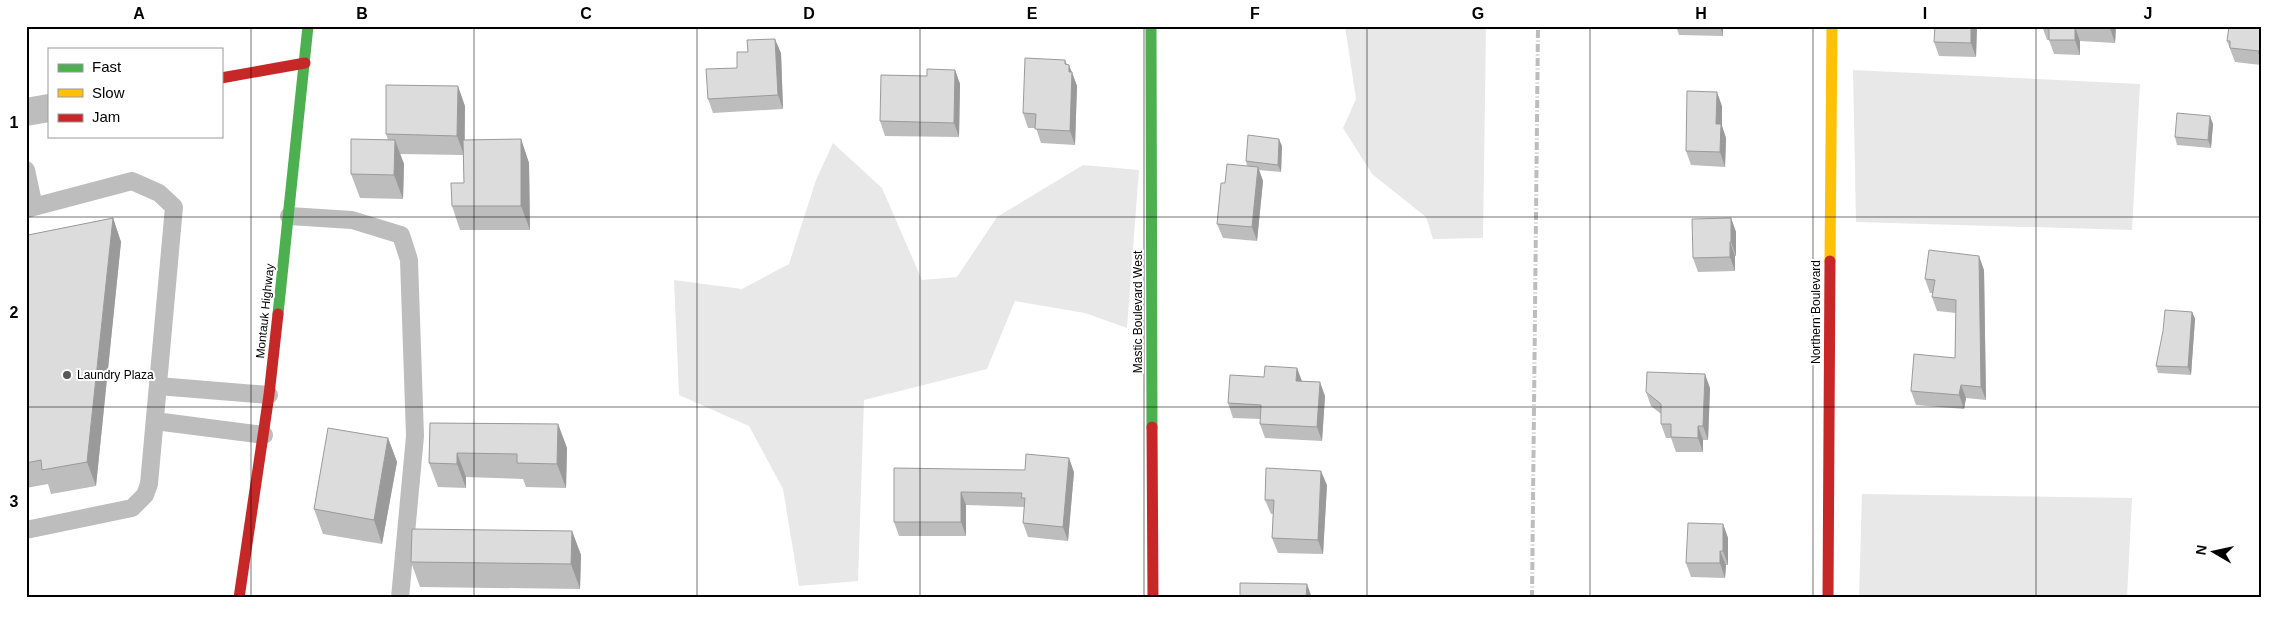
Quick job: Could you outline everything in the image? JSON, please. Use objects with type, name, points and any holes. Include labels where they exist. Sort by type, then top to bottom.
[{"type":"street","name":"Montauk Highway","points":[[238,598],[269,395],[308,26]]},
{"type":"street","name":"Mastic Boulevard West","points":[[1151,26],[1152,598]]},
{"type":"street","name":"Northern Boulevard","points":[[1828,598],[1832,26]]},
{"type":"street","points":[[222,78],[305,63]]},
{"type":"street","points":[[26,112],[48,108]]},
{"type":"lane","points":[[26,170],[30,208],[132,181],[160,194],[174,207],[149,484],[145,495],[132,508],[26,530]]},
{"type":"lane","points":[[289,216],[352,220],[401,235],[409,260],[414,436],[400,598]]},
{"type":"lane","points":[[158,386],[269,395]]},
{"type":"lane","points":[[155,421],[264,434]]},
{"type":"shaded area","points":[[1345,26],[1486,26],[1483,238],[1433,239],[1426,217],[1372,174],[1343,128],[1356,99]]},
{"type":"shaded area","points":[[1853,70],[2140,84],[2132,230],[1856,222]]},
{"type":"shaded area","points":[[833,143],[882,188],[922,280],[957,277],[997,217],[1083,165],[1139,170],[1127,328],[1085,313],[1015,301],[987,369],[864,400],[858,581],[799,586],[783,489],[749,426],[679,395],[674,280],[742,289],[789,264],[816,180]]},
{"type":"shaded area","points":[[1862,494],[2132,498],[2127,598],[1859,598]]},
{"type":"building","points":[[1935,26],[1971,26],[1971,43],[1934,42]]},
{"type":"building","points":[[2049,26],[2110,26],[2110,28],[2075,27],[2075,40],[2049,40]]},
{"type":"building","points":[[2229,26],[2261,26],[2261,54],[2258,53],[2259,51],[2230,48],[2230,41],[2227,41]]},
{"type":"building","points":[[775,39],[778,95],[708,99],[706,69],[737,68],[737,52],[748,52],[747,40]]},
{"type":"building","points":[[1025,58],[1065,60],[1065,64],[1069,65],[1069,72],[1072,72],[1070,131],[1035,129],[1036,114],[1023,113]]},
{"type":"building","points":[[927,69],[955,70],[954,123],[880,121],[881,75],[927,76]]},
{"type":"building","points":[[386,85],[458,86],[457,136],[386,134]]},
{"type":"building","points":[[1687,91],[1717,92],[1716,124],[1721,124],[1720,152],[1686,151]]},
{"type":"building","points":[[2177,113],[2210,116],[2208,140],[2175,137]]},
{"type":"building","points":[[1248,135],[1279,139],[1278,165],[1246,161]]},
{"type":"building","points":[[351,139],[395,140],[394,175],[351,174]]},
{"type":"building","points":[[521,139],[521,206],[452,206],[451,183],[464,183],[463,140]]},
{"type":"building","points":[[1227,164],[1258,167],[1252,227],[1217,224],[1221,183],[1225,183]]},
{"type":"building","name":"Laundry Plaza","points":[[113,218],[87,462],[42,470],[41,460],[26,463],[26,234]]},
{"type":"building","points":[[1731,218],[1730,257],[1693,258],[1692,219]]},
{"type":"building","points":[[1929,250],[1979,256],[1981,387],[1961,385],[1959,395],[1911,391],[1914,354],[1955,358],[1956,300],[1932,297],[1935,280],[1925,279]]},
{"type":"building","points":[[2165,310],[2192,312],[2188,367],[2156,366]]},
{"type":"building","points":[[1265,366],[1297,368],[1296,381],[1320,382],[1317,427],[1260,424],[1261,405],[1228,403],[1230,375],[1264,377]]},
{"type":"building","points":[[1647,372],[1705,374],[1703,426],[1698,426],[1698,438],[1671,437],[1671,424],[1661,424],[1661,404],[1646,392]]},
{"type":"building","points":[[430,423],[558,424],[557,464],[517,463],[517,454],[457,453],[457,464],[429,463]]},
{"type":"building","points":[[328,428],[388,438],[374,520],[314,509]]},
{"type":"building","points":[[1026,454],[1069,458],[1063,527],[1023,523],[1025,498],[1021,498],[1022,493],[961,492],[961,522],[894,522],[894,468],[1025,470]]},
{"type":"building","points":[[1266,468],[1321,471],[1318,540],[1272,538],[1274,500],[1265,500]]},
{"type":"building","points":[[1688,523],[1723,524],[1723,551],[1720,551],[1720,563],[1686,563]]},
{"type":"building","points":[[412,529],[572,531],[571,564],[411,562]]},
{"type":"building","points":[[1240,583],[1307,584],[1306,598],[1240,598]]},
{"type":"railway","points":[[1532,598],[1538,26]]},
{"type":"traffic: fast","points":[[278,314],[308,26]]},
{"type":"traffic: fast","points":[[1151,26],[1152,427]]},
{"type":"traffic: slow","points":[[1830,261],[1832,26]]},
{"type":"traffic: jam","points":[[222,78],[305,63]]},
{"type":"traffic: jam","points":[[1828,598],[1830,261]]},
{"type":"traffic: jam","points":[[239,598],[269,395],[278,314]]},
{"type":"traffic: jam","points":[[1152,427],[1153,598]]},
{"type":"place","name":"Laundry Plaza","points":[[67,375]]}]
